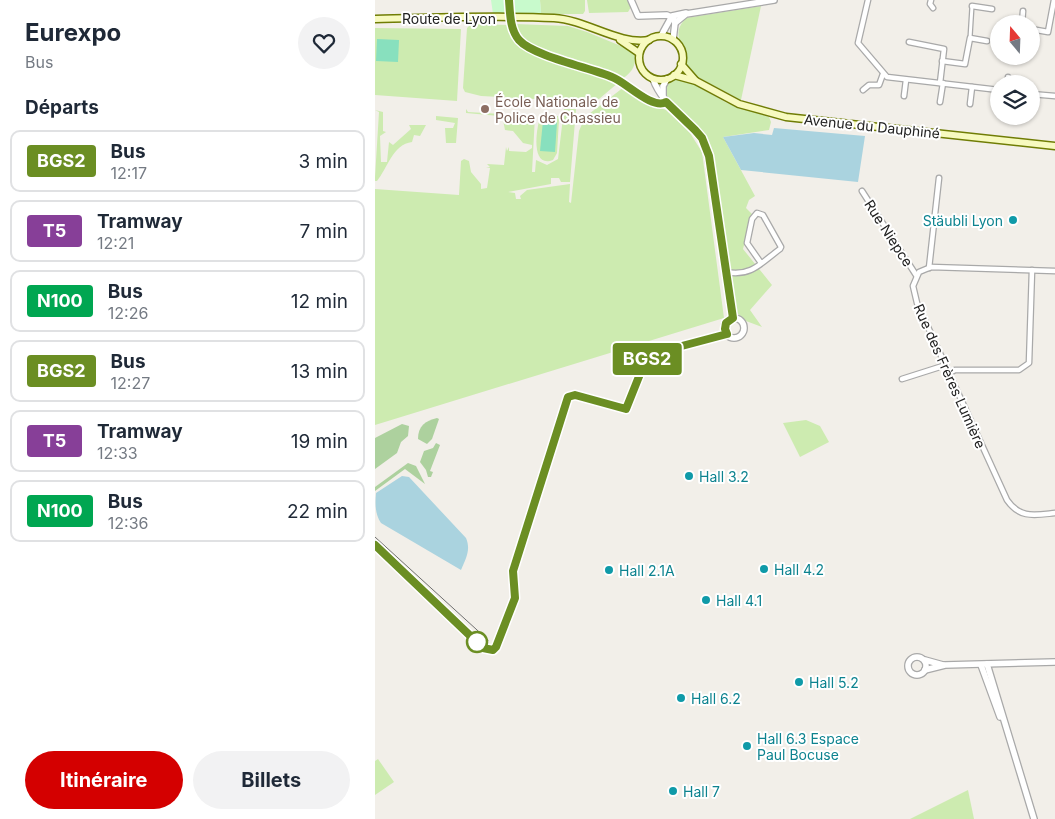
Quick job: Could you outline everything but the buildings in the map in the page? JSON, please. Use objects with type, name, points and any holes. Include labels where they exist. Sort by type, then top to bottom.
[{"type":"main road","name":"Route de Lyon","points":[[375,19],[511,18],[571,20],[631,41],[649,40]]},
{"type":"main road","name":"Route de Lyon","points":[[610,34],[639,53]]},
{"type":"main road","points":[[661,36],[673,40],[681,51],[681,64],[674,75],[667,79],[653,78],[642,70],[639,53],[649,40],[661,36]]},
{"type":"main road","name":"Avenue du Dauphiné","points":[[681,64],[696,81]]},
{"type":"main road","name":"Avenue du Dauphiné","points":[[674,75],[696,81],[739,104],[786,118],[1055,146]]},
{"type":"street","points":[[509,0],[511,18]]},
{"type":"street","points":[[631,0],[638,16],[672,16],[678,13],[774,0]]},
{"type":"street","points":[[868,0],[858,43],[883,74],[906,80],[990,89]]},
{"type":"street","points":[[931,0],[930,4],[933,8]]},
{"type":"street","points":[[943,61],[965,64],[970,38],[972,6],[976,0]]},
{"type":"street","points":[[1040,31],[1048,32],[1053,0]]},
{"type":"street","points":[[972,6],[992,9]]},
{"type":"street","points":[[675,23],[681,17],[693,12]]},
{"type":"street","points":[[660,15],[665,18],[668,24]]},
{"type":"street","points":[[672,16],[675,23],[673,40]]},
{"type":"street","points":[[661,36],[672,16]]},
{"type":"street","points":[[970,38],[987,41]]},
{"type":"street","points":[[909,42],[944,49],[940,102]]},
{"type":"street","points":[[863,90],[869,85],[879,85],[883,74]]},
{"type":"street","points":[[653,78],[663,100],[695,130],[706,146],[733,318]]},
{"type":"street","points":[[663,100],[663,90],[667,79]]},
{"type":"street","points":[[904,96],[906,80]]},
{"type":"street","points":[[970,104],[972,87]]},
{"type":"street","points":[[1040,95],[1055,96]]},
{"type":"street","points":[[929,268],[939,178]]},
{"type":"street","name":"Rue Niepce","points":[[863,191],[916,275]]},
{"type":"street","points":[[726,272],[744,274],[761,263],[781,247],[763,215],[757,213],[752,219],[747,242],[761,263]]},
{"type":"street","points":[[916,275],[929,268],[1055,271]]},
{"type":"street","points":[[949,373],[955,370],[1019,370],[1026,366],[1030,355],[1033,270]]},
{"type":"street","name":"Rue des Frères Lumière","points":[[916,275],[913,286],[915,298],[1007,500],[1012,508],[1024,515],[1055,513]]},
{"type":"street","points":[[902,379],[946,365]]},
{"type":"street","points":[[945,665],[925,660],[919,656],[913,657],[909,661],[908,668],[912,674],[917,675],[925,670],[945,665],[1055,662]]},
{"type":"street","points":[[925,660],[925,670]]},
{"type":"street","points":[[984,664],[1034,819]]},
{"type":"green space","points":[[491,0],[540,0],[541,14],[493,14]]},
{"type":"green space","points":[[540,0],[585,0],[585,11],[583,14],[541,14]]},
{"type":"green space","points":[[587,0],[628,0],[631,7],[628,12],[589,13]]},
{"type":"green space","points":[[761,6],[741,100],[694,75],[685,64],[685,57],[678,35],[681,24],[686,18]]},
{"type":"green space","points":[[471,24],[509,25],[516,42],[525,49],[618,83],[599,99],[589,102],[481,96],[465,92],[463,88],[467,28]]},
{"type":"green space","points":[[515,24],[568,26],[587,32],[633,51],[635,63],[629,73],[622,79],[533,46],[523,40]]},
{"type":"green space","points":[[375,28],[461,29],[457,101],[375,95]]},
{"type":"green space","points":[[377,39],[399,40],[398,62],[376,61]]},
{"type":"green space","points":[[677,78],[685,79],[727,103],[769,117],[771,122],[769,130],[723,137],[755,196],[749,200],[746,208],[752,214],[743,249],[772,285],[750,310],[762,327],[746,321],[736,312],[709,144],[675,109],[666,94],[665,86]]},
{"type":"green space","points":[[624,87],[646,103],[666,110],[690,133],[702,152],[724,318],[375,425],[375,189],[459,195],[461,161],[464,159],[469,161],[471,172],[481,184],[481,189],[487,188],[490,168],[486,168],[490,167],[487,164],[504,165],[506,147],[507,151],[509,147],[509,151],[526,152],[532,148],[532,145],[523,143],[513,131],[505,130],[503,120],[499,116],[466,113],[466,109],[468,112],[535,116],[532,172],[535,172],[536,160],[547,165],[558,159],[564,109],[576,109],[570,182],[561,182],[559,178],[551,178],[551,184],[508,192],[515,193],[516,199],[521,199],[520,196],[527,190],[570,184],[569,202],[571,203],[579,131],[585,117]]},
{"type":"green space","points":[[375,110],[383,112],[383,131],[386,132],[380,136],[381,162],[387,162],[389,142],[393,145],[411,129],[409,125],[426,125],[420,136],[414,135],[412,142],[405,144],[395,152],[377,181],[375,181],[375,177],[379,112]]},
{"type":"green space","points":[[541,115],[558,116],[557,153],[553,160],[546,161],[538,153],[537,137]]},
{"type":"green space","points":[[436,116],[458,118],[456,143],[446,143],[445,128],[453,128],[455,123],[436,120]]},
{"type":"green space","points":[[543,121],[557,122],[555,152],[540,151]]},
{"type":"green space","points":[[437,418],[439,419],[432,439],[427,444],[418,439],[421,427]]},
{"type":"green space","points":[[806,420],[820,426],[829,442],[800,457],[783,423]]},
{"type":"green space","points":[[402,424],[409,426],[408,436],[401,442],[397,453],[375,469],[375,438]]},
{"type":"green space","points":[[436,443],[440,445],[430,471],[433,472],[431,477],[428,477],[426,470],[420,462],[424,451],[433,448]]},
{"type":"green space","points":[[408,463],[416,466],[425,484],[405,469],[375,491],[375,487]]},
{"type":"green space","points":[[378,759],[394,782],[375,795],[375,761]]},
{"type":"green space","points":[[968,790],[974,819],[910,819]]},
{"type":"water","points":[[774,128],[865,136],[858,182],[741,170],[723,137],[754,133],[772,135]]},
{"type":"water","points":[[402,476],[409,477],[466,538],[468,550],[461,570],[381,523],[376,509],[376,493]]},
{"type":"tram line","points":[[375,537],[488,640]]},
{"type":"bus line","name":"BGS2","points":[[375,545],[483,648],[493,650],[496,647],[515,598],[512,578],[513,571],[568,397],[571,394],[626,409],[629,406],[643,362],[646,359],[678,347],[727,334],[725,329],[726,323],[733,318],[709,156],[702,138],[666,102],[658,104],[651,102],[614,77],[527,47],[514,32],[509,0]]},
{"type":"place","name":"École Nationale de Police de Chassieu","points":[[485,109]]},
{"type":"place","name":"Stäubli Lyon","points":[[1013,220]]},
{"type":"place","name":"Hall 3.2","points":[[689,476]]},
{"type":"place","name":"Hall 4.2","points":[[764,569]]},
{"type":"place","name":"Hall 2.1A","points":[[609,570]]},
{"type":"place","name":"Hall 4.1","points":[[706,600]]},
{"type":"place","name":"Hall 5.2","points":[[799,682]]},
{"type":"place","name":"Hall 6.2","points":[[681,698]]},
{"type":"place","name":"Hall 6.3 Espace Paul Bocuse","points":[[747,746]]},
{"type":"place","name":"Hall 7","points":[[673,791]]}]
